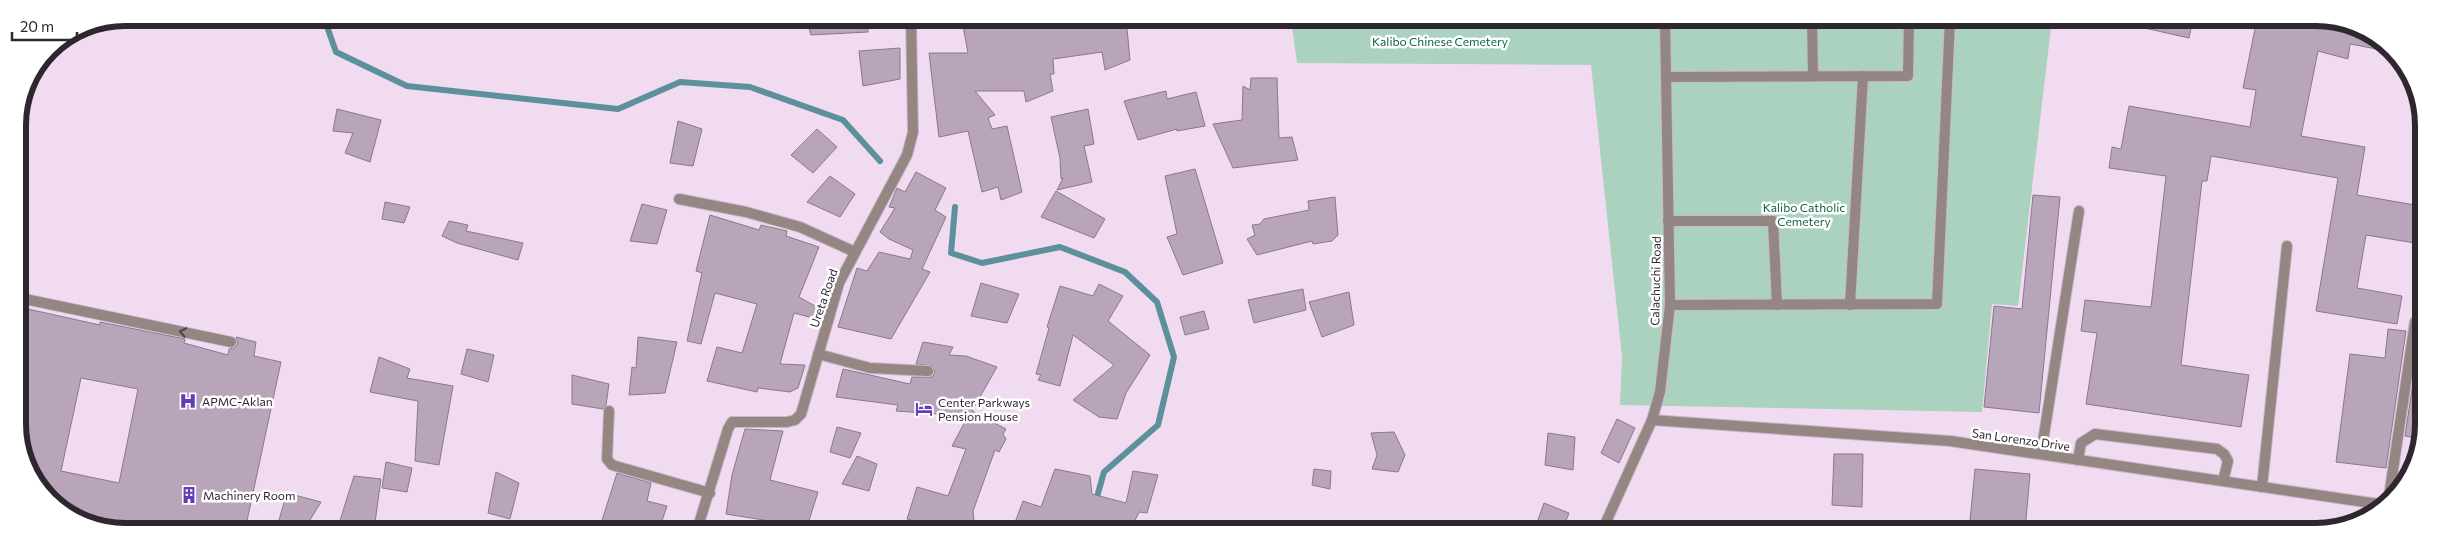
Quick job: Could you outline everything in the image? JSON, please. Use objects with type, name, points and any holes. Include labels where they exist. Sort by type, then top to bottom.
[{"type":"street","name":"Ureta Road","points":[[699,523],[728,429],[732,422],[787,422],[795,420],[801,414],[839,282],[907,155],[913,132],[911,26]]},
{"type":"street","name":"Calachuchi Road","points":[[1606,523],[1652,420],[1660,392],[1670,305],[1665,26]]},
{"type":"street","points":[[1812,26],[1813,76]]},
{"type":"street","points":[[1667,77],[1908,76],[1909,26]]},
{"type":"street","points":[[1670,305],[1937,304],[1950,26]]},
{"type":"street","points":[[1850,304],[1863,76]]},
{"type":"street","points":[[679,199],[746,212],[800,227],[855,252]]},
{"type":"street","points":[[2042,454],[2079,211]]},
{"type":"street","points":[[1668,221],[1773,221],[1776,305]]},
{"type":"street","points":[[2262,487],[2287,246]]},
{"type":"street","points":[[26,299],[230,342]]},
{"type":"street","points":[[2389,490],[2415,328]]},
{"type":"street","points":[[818,354],[870,368],[928,371]]},
{"type":"street","points":[[609,411],[607,458],[612,465],[710,493]]},
{"type":"street","name":"San Lorenzo Drive","points":[[1652,420],[1950,441],[2375,502]]},
{"type":"street","points":[[2078,460],[2081,443],[2095,434],[2217,449],[2228,461],[2223,481]]},
{"type":"green space","name":"Kalibo Catholic Cemetery","points":[[1292,26],[2051,26],[2018,306],[1992,304],[1982,412],[1620,405],[1622,357],[1591,65],[1297,63]]},
{"type":"building","points":[[808,26],[868,26],[868,32],[811,35]]},
{"type":"building","points":[[963,26],[1127,26],[1130,60],[1105,70],[1102,52],[1053,59],[1054,74],[1050,74],[1053,91],[1026,102],[1024,91],[975,91],[995,115],[988,118],[992,129],[1007,126],[1022,192],[1001,200],[998,187],[982,192],[968,131],[939,137],[929,53],[968,53]]},
{"type":"building","points":[[2140,26],[2192,26],[2189,38]]},
{"type":"building","points":[[2256,26],[2322,26],[2335,28],[2359,36],[2379,50],[2350,44],[2348,59],[2318,51],[2301,136],[2365,147],[2357,195],[2415,205],[2415,243],[2366,235],[2357,288],[2402,296],[2397,324],[2316,311],[2338,178],[2211,156],[2207,181],[2202,181],[2181,365],[2249,375],[2241,427],[2086,404],[2097,333],[2081,331],[2085,300],[2151,307],[2166,176],[2109,168],[2112,147],[2121,149],[2129,106],[2250,127],[2256,90],[2243,88]]},
{"type":"building","points":[[900,48],[900,79],[863,86],[859,51]]},
{"type":"building","points":[[1251,78],[1277,78],[1279,138],[1292,137],[1298,160],[1233,168],[1213,124],[1242,120],[1243,86],[1250,90]]},
{"type":"building","points":[[1166,91],[1167,99],[1196,92],[1205,126],[1177,131],[1177,129],[1138,140],[1124,101]]},
{"type":"building","points":[[337,109],[381,120],[370,162],[345,153],[353,133],[333,131]]},
{"type":"building","points":[[1088,109],[1094,144],[1084,146],[1092,182],[1057,190],[1063,178],[1061,179],[1060,158],[1051,117]]},
{"type":"building","points":[[678,121],[702,129],[693,166],[670,163]]},
{"type":"building","points":[[817,129],[837,147],[813,173],[791,155]]},
{"type":"building","points":[[1195,169],[1223,263],[1183,275],[1167,237],[1177,234],[1165,176]]},
{"type":"building","points":[[916,172],[946,188],[935,210],[946,217],[922,269],[930,272],[891,339],[838,327],[857,268],[867,271],[879,252],[910,259],[913,250],[889,239],[880,232],[895,208],[889,207],[897,188],[905,192]]},
{"type":"building","points":[[830,176],[855,194],[840,217],[807,202]]},
{"type":"building","points":[[1056,191],[1105,219],[1094,238],[1041,217]]},
{"type":"building","points":[[2033,195],[2060,197],[2039,413],[1984,407],[1994,306],[2022,309]]},
{"type":"building","points":[[1335,197],[1338,235],[1332,241],[1313,244],[1312,241],[1257,255],[1247,239],[1255,235],[1252,225],[1260,224],[1264,219],[1309,210],[1308,201]]},
{"type":"building","points":[[385,202],[410,207],[404,223],[382,219]]},
{"type":"building","points":[[642,204],[667,210],[657,244],[630,241]]},
{"type":"building","points":[[710,215],[759,230],[761,225],[787,231],[786,236],[819,247],[799,297],[824,311],[821,320],[794,313],[780,364],[805,365],[798,388],[790,392],[758,388],[757,392],[707,381],[717,347],[742,353],[757,304],[715,293],[701,344],[687,341],[702,273],[696,271]]},
{"type":"building","points":[[449,221],[468,225],[466,231],[523,243],[518,260],[457,243],[442,236]]},
{"type":"building","points":[[981,283],[1019,294],[1007,323],[971,316]]},
{"type":"building","points":[[1099,284],[1123,296],[1108,321],[1150,355],[1126,393],[1117,419],[1099,417],[1073,400],[1114,365],[1073,335],[1060,386],[1038,380],[1041,375],[1036,374],[1049,328],[1047,327],[1060,286],[1093,296]]},
{"type":"building","points":[[1303,289],[1306,310],[1254,323],[1248,300]]},
{"type":"building","points":[[1349,292],[1354,325],[1322,337],[1309,302]]},
{"type":"building","points":[[26,309],[100,325],[100,322],[185,339],[184,343],[228,355],[229,349],[234,348],[238,344],[236,337],[256,342],[254,356],[281,362],[246,523],[126,523],[106,521],[82,513],[55,494],[34,461],[28,443],[26,423]],"holes":[[[81,378],[138,389],[119,483],[61,471]]]},
{"type":"building","points":[[1204,311],[1209,329],[1185,335],[1180,317]]},
{"type":"building","points":[[2388,329],[2406,331],[2386,468],[2336,462],[2350,354],[2385,358]]},
{"type":"building","points":[[638,337],[677,342],[665,393],[629,395],[632,367],[636,368]]},
{"type":"building","points":[[923,342],[953,347],[949,355],[966,356],[997,367],[972,411],[1006,429],[1003,434],[1006,439],[999,452],[995,450],[973,511],[974,523],[920,523],[907,519],[917,487],[948,496],[966,449],[952,446],[968,416],[896,411],[898,405],[836,397],[843,369],[910,384],[912,377],[932,377],[935,372],[932,366],[916,364]]},
{"type":"building","points":[[467,349],[494,355],[488,382],[461,374]]},
{"type":"building","points":[[379,357],[410,369],[407,378],[453,386],[439,465],[415,461],[418,401],[370,392]]},
{"type":"building","points":[[2415,369],[2414,438],[2405,436]]},
{"type":"building","points":[[572,375],[609,384],[606,405],[603,409],[572,404]]},
{"type":"building","points":[[1617,419],[1635,428],[1619,463],[1601,453]]},
{"type":"building","points":[[837,427],[861,433],[850,458],[830,452]]},
{"type":"building","points":[[745,429],[783,431],[770,480],[818,492],[808,523],[782,523],[726,514],[732,475]]},
{"type":"building","points":[[1394,432],[1405,455],[1398,472],[1372,469],[1377,455],[1371,433]]},
{"type":"building","points":[[1548,433],[1575,437],[1573,470],[1545,465]]},
{"type":"building","points":[[1834,454],[1863,454],[1862,507],[1832,505]]},
{"type":"building","points":[[857,456],[877,464],[869,491],[842,484]]},
{"type":"building","points":[[386,462],[412,468],[407,492],[382,488]]},
{"type":"building","points":[[1055,469],[1090,476],[1092,494],[1126,503],[1133,471],[1158,475],[1147,513],[1139,512],[1134,523],[1015,523],[1023,501],[1041,507]]},
{"type":"building","points":[[1314,469],[1331,471],[1330,489],[1312,485]]},
{"type":"building","points":[[1975,469],[2030,474],[2026,523],[1970,523]]},
{"type":"building","points":[[496,472],[519,483],[510,519],[488,513]]},
{"type":"building","points":[[617,473],[651,483],[647,501],[667,506],[661,523],[601,523]]},
{"type":"building","points":[[354,476],[381,479],[375,523],[339,523]]},
{"type":"building","points":[[287,493],[321,502],[308,523],[278,523]]},
{"type":"building","points":[[1544,503],[1569,513],[1565,523],[1537,523]]},
{"type":"waterway","points":[[327,26],[336,52],[407,86],[618,109],[680,82],[750,87],[843,120],[880,161]]},
{"type":"waterway","points":[[955,207],[951,253],[982,263],[1060,247],[1125,272],[1157,302],[1174,357],[1158,425],[1104,472],[1095,504]]},
{"type":"waterway","points":[[1089,523],[1091,518]]},
{"type":"place","name":"APMC-Aklan","points":[[188,401]]},
{"type":"place","name":"Center Parkways Pension House","points":[[924,409]]},
{"type":"place","name":"Machinery Room","points":[[189,495]]},
{"type":"park label","name":"Kalibo Chinese Cemetery","points":[[1440,41]]}]
